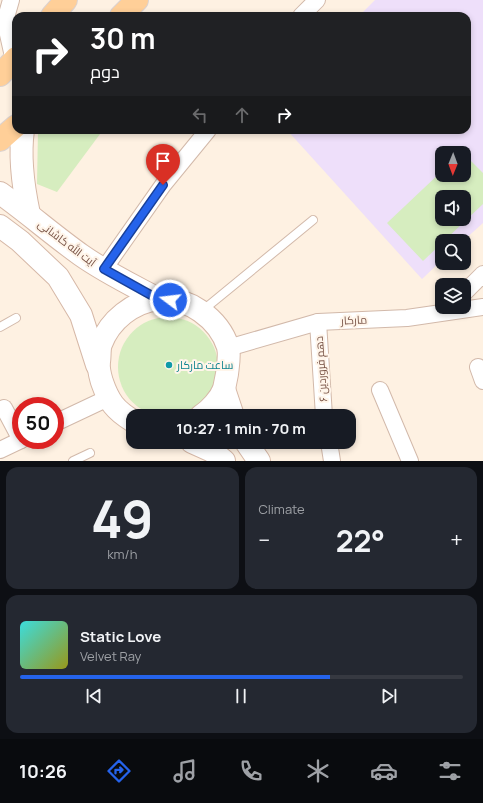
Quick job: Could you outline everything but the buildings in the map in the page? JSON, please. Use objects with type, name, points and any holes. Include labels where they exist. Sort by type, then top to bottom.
[{"type":"main road","points":[[56,12],[66,0]]},
{"type":"main road","points":[[125,12],[137,0]]},
{"type":"main road","points":[[0,140],[12,130]]},
{"type":"main road","points":[[22,134],[21,141],[23,184],[29,214]]},
{"type":"main road","name":"آیت الله کاشانی","points":[[0,193],[81,255],[158,299]]},
{"type":"main road","points":[[0,226],[20,241],[58,277],[81,315],[108,398],[126,417]]},
{"type":"main road","points":[[98,369],[101,344],[114,322],[134,306],[158,299],[181,301],[201,311],[214,323],[223,335],[228,348],[229,363],[224,389],[210,409]]},
{"type":"main road","points":[[224,389],[231,409]]},
{"type":"main road","points":[[208,449],[224,461]]},
{"type":"main road","points":[[251,449],[259,461]]},
{"type":"street","points":[[10,65],[5,21],[11,0]]},
{"type":"street","points":[[305,12],[317,0]]},
{"type":"street","points":[[104,269],[163,185],[205,134]]},
{"type":"street","points":[[471,286],[483,274]]},
{"type":"street","name":"مارکار","points":[[471,308],[483,307]]},
{"type":"street","name":"مارکار","points":[[228,348],[318,322],[407,318],[435,312]]},
{"type":"street","name":"دهم فروردین ۶","points":[[318,322],[324,409]]},
{"type":"street","points":[[380,390],[410,461]]},
{"type":"street","points":[[64,420],[108,398]]},
{"type":"street","points":[[4,408],[12,423]]},
{"type":"street","points":[[0,450],[12,444]]},
{"type":"street","points":[[329,449],[332,461]]},
{"type":"lane","points":[[201,311],[313,220]]},
{"type":"lane","points":[[0,327],[16,318]]},
{"type":"lane","points":[[73,461],[90,453]]},
{"type":"shaded area","points":[[375,0],[483,0],[483,223],[471,234],[435,234],[435,267],[422,279],[291,134],[471,134],[471,12],[363,12]]},
{"type":"green space","points":[[38,134],[100,134],[57,192],[37,184]]},
{"type":"green space","points":[[471,161],[483,173],[483,204],[471,215],[471,190],[435,190],[435,226],[460,226],[451,234],[435,234],[435,250],[423,261],[387,223],[435,178],[435,182],[471,182]]},
{"type":"green space","points":[[158,318],[178,318],[196,326],[209,339],[217,357],[217,377],[214,386],[203,402],[194,409],[142,409],[127,395],[119,377],[119,357],[127,339],[140,326]]},
{"type":"place","name":"ساعت مارکار","points":[[169,365]]},
{"type":"route","points":[[163,185],[104,269],[158,299],[170,300]]}]
